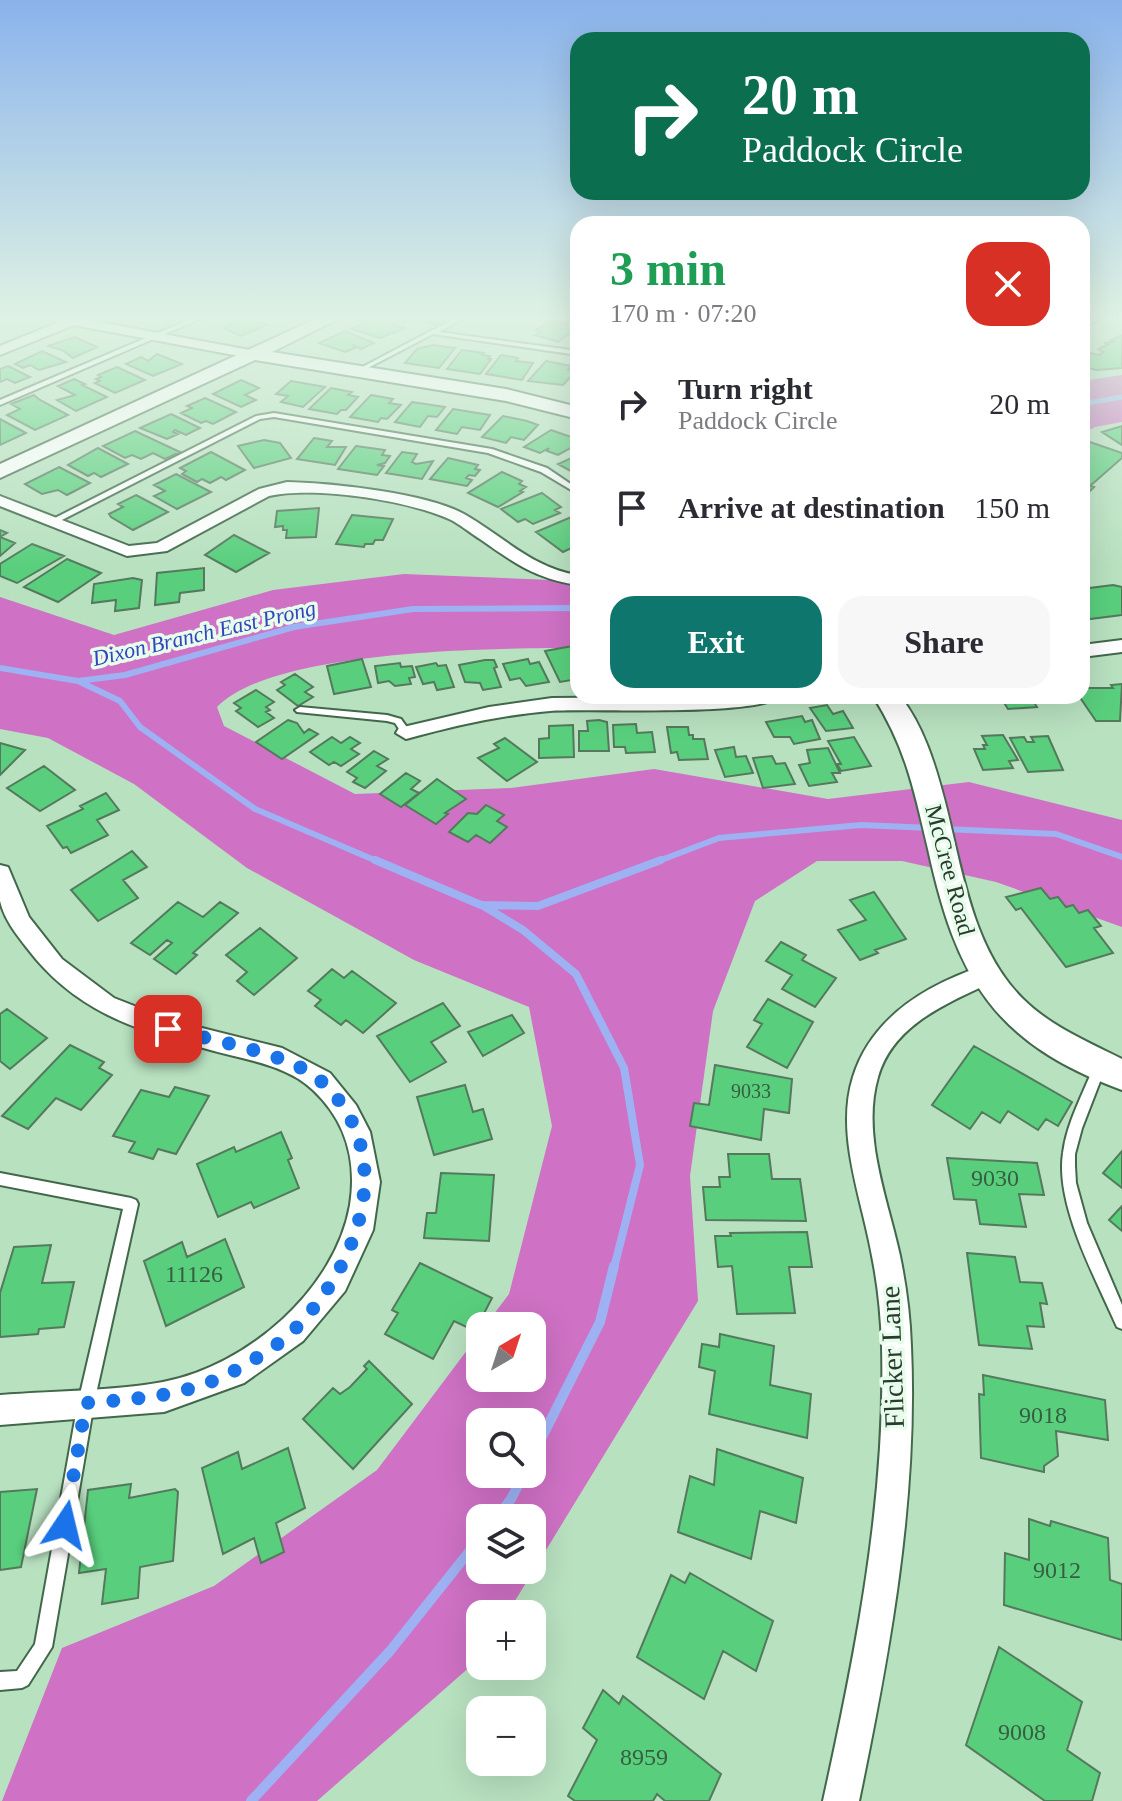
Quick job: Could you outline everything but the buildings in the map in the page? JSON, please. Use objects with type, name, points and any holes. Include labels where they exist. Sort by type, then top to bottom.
[{"type":"street","points":[[0,472],[159,399]]},
{"type":"street","points":[[522,399],[570,411]]},
{"type":"street","points":[[0,501],[127,551],[161,548],[264,492],[287,487],[331,488],[415,504],[456,516],[528,565],[551,576],[570,579]]},
{"type":"street","points":[[1090,650],[1122,646]]},
{"type":"street","points":[[406,733],[474,713],[570,703]]},
{"type":"street","name":"McCree Road","points":[[893,704],[918,750],[968,942],[986,974],[1010,1008],[1053,1040],[1111,1069]]},
{"type":"street","points":[[0,873],[19,921],[54,966],[106,1005],[168,1029],[282,1059],[321,1081],[347,1113],[361,1140],[367,1182],[359,1230],[335,1281],[293,1331],[233,1372],[164,1397],[0,1410]]},
{"type":"street","name":"Flicker Lane","points":[[841,1801],[874,1650],[893,1513],[898,1373],[887,1259],[860,1118],[865,1080],[878,1042],[914,1010],[986,974]]},
{"type":"lane","points":[[51,522],[258,417],[274,415],[489,451],[544,470],[570,487]]},
{"type":"lane","points":[[300,710],[387,718],[398,721],[406,733]]},
{"type":"lane","points":[[1111,1069],[1071,1144],[1068,1166],[1073,1201],[1122,1322]]},
{"type":"lane","points":[[0,1179],[131,1204],[86,1403],[43,1647],[22,1679],[0,1681]]},
{"type":"shaded area","points":[[1090,399],[1122,399],[1122,422],[1090,430]]},
{"type":"shaded area","points":[[404,574],[570,581],[570,648],[443,651],[334,663],[286,673],[245,688],[217,707],[224,726],[355,794],[511,788],[654,769],[828,799],[969,782],[1122,820],[1122,927],[996,882],[902,861],[817,861],[755,901],[713,1011],[690,1176],[698,1301],[546,1550],[546,1504],[466,1504],[466,1584],[525,1584],[516,1600],[466,1600],[466,1670],[317,1801],[2,1801],[62,1648],[214,1586],[377,1470],[466,1352],[466,1392],[546,1392],[546,1312],[496,1312],[509,1294],[552,1126],[529,1007],[414,960],[247,868],[134,784],[48,738],[0,729],[0,597],[114,635],[273,590]]},
{"type":"waterway","name":"Dixon Branch East Prong","points":[[1090,403],[1110,399]]},
{"type":"waterway","name":"Dixon Branch East Prong","points":[[78,681],[125,675],[294,627],[413,609],[570,608]]},
{"type":"waterway","name":"Dixon Branch East Prong","points":[[0,668],[78,681]]},
{"type":"waterway","name":"Dixon Branch East Prong","points":[[78,681],[120,701],[140,727],[255,809],[379,862]]},
{"type":"waterway","name":"Dixon Branch East Prong","points":[[656,862],[719,838],[861,825],[932,828]]},
{"type":"waterway","name":"Dixon Branch East Prong","points":[[944,829],[1056,834],[1122,857]]},
{"type":"waterway","name":"Dixon Branch East Prong","points":[[375,860],[482,905]]},
{"type":"waterway","name":"Dixon Branch East Prong","points":[[482,905],[538,906],[661,860]]},
{"type":"waterway","name":"Dixon Branch East Prong","points":[[482,905],[523,930],[576,974],[624,1068],[640,1165],[614,1268]]},
{"type":"waterway","name":"Dixon Branch East Prong","points":[[546,1429],[600,1322],[614,1266]]},
{"type":"waterway","name":"Dixon Branch East Prong","points":[[507,1504],[517,1488]]},
{"type":"waterway","name":"Dixon Branch East Prong","points":[[251,1801],[390,1651],[466,1556]]},
{"type":"route","points":[[65,1525],[86,1403],[164,1397],[233,1372],[293,1331],[335,1281],[359,1230],[367,1182],[361,1140],[347,1113],[321,1081],[282,1059],[168,1029]]}]
